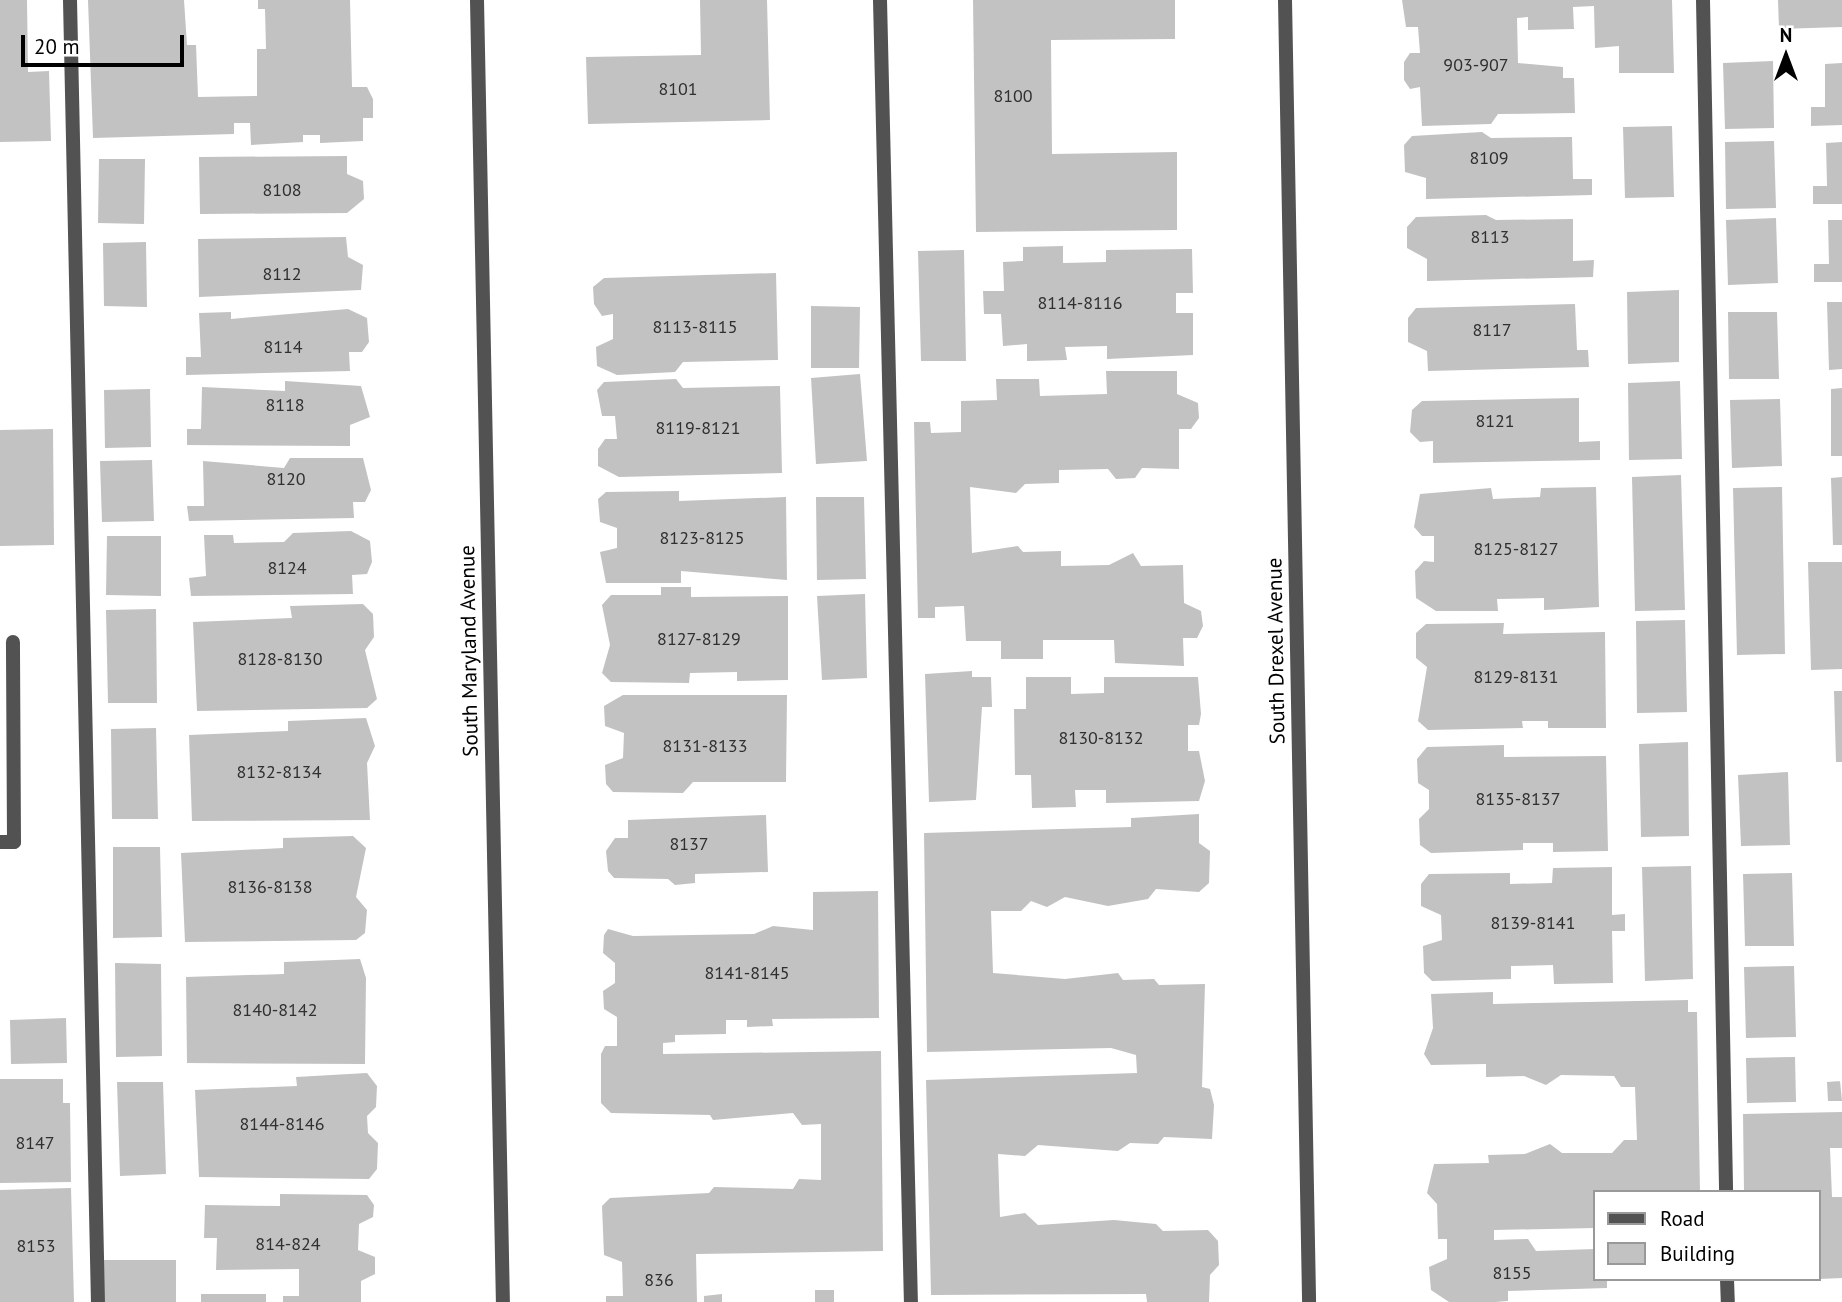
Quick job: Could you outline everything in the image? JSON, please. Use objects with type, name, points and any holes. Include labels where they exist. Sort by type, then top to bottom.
[{"type":"street","points":[[69,0],[98,1302]]},
{"type":"street","name":"South Maryland Avenue","points":[[477,0],[503,1302]]},
{"type":"street","points":[[880,0],[911,1302]]},
{"type":"street","name":"South Drexel Avenue","points":[[1285,0],[1309,1302]]},
{"type":"street","points":[[1703,0],[1726,1190]]},
{"type":"street","points":[[0,842],[14,842],[13,642]]},
{"type":"street","points":[[1727,1281],[1728,1302]]},
{"type":"building","points":[[0,0],[27,0],[28,72],[49,71],[51,141],[0,142]]},
{"type":"building","points":[[88,0],[184,0],[187,45],[196,45],[198,97],[257,96],[257,49],[266,49],[265,9],[258,9],[258,0],[350,0],[352,87],[367,87],[373,99],[373,118],[363,118],[363,141],[320,143],[320,135],[303,135],[303,142],[251,145],[250,123],[234,123],[234,134],[93,138]]},
{"type":"building","points":[[700,0],[767,0],[770,120],[588,124],[586,57],[701,55]]},
{"type":"building","points":[[973,0],[1175,0],[1175,39],[1051,40],[1052,154],[1177,152],[1177,230],[976,232]]},
{"type":"building","points":[[1402,0],[1672,0],[1674,73],[1619,73],[1619,46],[1595,48],[1594,6],[1573,7],[1574,29],[1528,30],[1528,17],[1517,18],[1518,63],[1563,67],[1563,78],[1574,78],[1575,113],[1498,114],[1491,124],[1422,126],[1420,87],[1410,89],[1404,80],[1404,62],[1410,53],[1420,53],[1418,27],[1406,27]]},
{"type":"building","points":[[1778,0],[1842,0],[1842,27],[1779,29]]},
{"type":"building","points":[[1773,61],[1774,128],[1725,129],[1723,63]]},
{"type":"building","points":[[1842,63],[1842,125],[1811,126],[1811,107],[1825,107],[1825,64]]},
{"type":"building","points":[[1672,126],[1674,197],[1625,198],[1623,127]]},
{"type":"building","points":[[1482,132],[1491,138],[1572,137],[1573,179],[1592,179],[1592,195],[1426,199],[1426,178],[1405,172],[1404,145],[1412,136]]},
{"type":"building","points":[[1774,141],[1776,208],[1726,209],[1725,142]]},
{"type":"building","points":[[1842,142],[1842,204],[1813,204],[1813,186],[1827,186],[1826,143]]},
{"type":"building","points":[[347,156],[347,174],[363,181],[364,199],[347,213],[200,214],[199,157]]},
{"type":"building","points":[[99,159],[145,159],[144,224],[98,223]]},
{"type":"building","points":[[1486,215],[1496,220],[1573,219],[1573,261],[1594,260],[1593,277],[1427,281],[1427,259],[1407,248],[1407,227],[1416,217]]},
{"type":"building","points":[[1776,218],[1778,283],[1728,285],[1726,220]]},
{"type":"building","points":[[1828,220],[1842,220],[1842,282],[1814,282],[1814,264],[1829,264]]},
{"type":"building","points":[[346,237],[348,257],[363,265],[361,290],[199,297],[198,239]]},
{"type":"building","points":[[146,242],[147,307],[104,306],[103,243]]},
{"type":"building","points":[[1063,246],[1063,263],[1106,262],[1106,250],[1192,249],[1193,293],[1176,293],[1176,313],[1193,313],[1193,355],[1107,359],[1107,346],[1065,347],[1067,360],[1027,361],[1027,344],[1003,346],[1001,314],[984,314],[983,291],[1004,291],[1003,262],[1023,261],[1023,247]]},
{"type":"building","points":[[964,250],[966,361],[921,361],[918,251]]},
{"type":"building","points":[[776,273],[778,360],[683,362],[675,372],[617,375],[597,366],[596,347],[613,339],[613,314],[602,316],[594,304],[593,287],[604,278]]},
{"type":"building","points":[[1679,290],[1679,362],[1628,364],[1627,292]]},
{"type":"building","points":[[1827,302],[1842,302],[1842,369],[1829,370]]},
{"type":"building","points":[[1575,304],[1577,350],[1588,350],[1589,367],[1428,371],[1427,351],[1408,342],[1408,318],[1416,308]]},
{"type":"building","points":[[811,306],[860,307],[859,368],[811,368]]},
{"type":"building","points":[[348,309],[367,318],[369,342],[362,352],[349,352],[350,371],[186,375],[186,357],[201,357],[199,313],[231,312],[231,319]]},
{"type":"building","points":[[1728,312],[1777,312],[1779,379],[1729,379]]},
{"type":"building","points":[[1106,371],[1177,371],[1177,394],[1198,403],[1199,418],[1191,429],[1179,429],[1179,469],[1142,468],[1135,478],[1116,479],[1108,469],[1059,470],[1059,483],[1025,484],[1016,493],[970,487],[972,553],[1018,546],[1023,552],[1061,551],[1061,566],[1109,565],[1133,553],[1141,566],[1183,565],[1184,603],[1201,611],[1203,626],[1197,638],[1183,638],[1184,666],[1115,663],[1114,640],[1043,640],[1043,659],[1001,659],[1001,641],[966,641],[964,606],[935,607],[935,618],[918,618],[914,422],[930,422],[931,433],[961,432],[961,401],[997,400],[996,379],[1039,379],[1040,396],[1107,394]]},
{"type":"building","points":[[860,374],[867,461],[816,464],[811,378]]},
{"type":"building","points":[[676,379],[683,388],[780,386],[782,473],[619,477],[598,466],[598,449],[605,439],[617,439],[615,416],[602,416],[597,390],[604,382]]},
{"type":"building","points":[[285,381],[361,386],[370,417],[350,425],[350,446],[187,445],[187,429],[201,429],[202,387],[285,391]]},
{"type":"building","points":[[1680,381],[1682,459],[1629,460],[1628,383]]},
{"type":"building","points":[[1842,388],[1842,456],[1831,456],[1831,389]]},
{"type":"building","points":[[150,389],[151,447],[105,448],[104,390]]},
{"type":"building","points":[[1579,398],[1579,442],[1600,441],[1600,460],[1433,463],[1433,441],[1420,442],[1410,432],[1412,410],[1422,401]]},
{"type":"building","points":[[1780,399],[1782,466],[1732,468],[1730,400]]},
{"type":"building","points":[[53,429],[54,545],[0,546],[0,430]]},
{"type":"building","points":[[290,458],[363,458],[371,490],[365,502],[353,502],[354,518],[189,521],[187,506],[204,506],[203,461],[284,468]]},
{"type":"building","points":[[152,460],[154,521],[102,522],[100,461]]},
{"type":"building","points":[[1681,475],[1685,610],[1635,611],[1632,477]]},
{"type":"building","points":[[1842,477],[1842,545],[1833,545],[1831,478]]},
{"type":"building","points":[[1596,487],[1599,607],[1544,610],[1544,598],[1497,599],[1498,611],[1436,611],[1416,598],[1415,571],[1424,561],[1434,562],[1434,536],[1422,536],[1414,527],[1420,494],[1491,488],[1493,499],[1540,497],[1541,488]]},
{"type":"building","points":[[1782,487],[1785,654],[1737,655],[1733,488]]},
{"type":"building","points":[[679,491],[679,501],[786,497],[787,580],[681,571],[681,583],[606,583],[600,552],[617,548],[617,528],[600,522],[598,499],[606,492]]},
{"type":"building","points":[[816,497],[864,497],[866,579],[817,580]]},
{"type":"building","points":[[351,531],[370,541],[372,562],[367,574],[352,575],[353,594],[191,596],[189,578],[206,576],[204,535],[233,535],[234,543],[284,542],[293,533]]},
{"type":"building","points":[[107,536],[161,536],[161,596],[106,595]]},
{"type":"building","points":[[1808,562],[1842,562],[1842,669],[1811,670]]},
{"type":"building","points":[[661,587],[691,587],[691,597],[788,596],[788,680],[737,681],[737,672],[690,673],[689,683],[611,682],[602,673],[610,645],[602,605],[611,595],[661,595]]},
{"type":"building","points":[[865,594],[867,678],[822,680],[817,596]]},
{"type":"building","points":[[363,604],[373,614],[374,637],[365,650],[377,699],[367,708],[197,711],[193,622],[292,618],[290,606]]},
{"type":"building","points":[[156,609],[157,703],[108,703],[106,610]]},
{"type":"building","points":[[1685,620],[1687,712],[1637,713],[1636,621]]},
{"type":"building","points":[[1504,623],[1503,634],[1605,632],[1606,728],[1548,728],[1548,721],[1522,721],[1523,728],[1428,730],[1418,721],[1427,667],[1416,658],[1416,633],[1426,624]]},
{"type":"building","points":[[972,671],[972,677],[991,677],[992,707],[982,707],[976,800],[929,802],[925,674]]},
{"type":"building","points":[[1026,677],[1071,677],[1071,694],[1104,693],[1104,677],[1198,677],[1201,714],[1199,725],[1188,725],[1188,751],[1199,751],[1205,781],[1199,801],[1106,803],[1106,790],[1075,790],[1076,807],[1032,808],[1031,775],[1015,775],[1014,709],[1026,709]]},
{"type":"building","points":[[1834,691],[1842,691],[1842,762],[1836,762]]},
{"type":"building","points":[[623,695],[787,695],[786,782],[693,782],[683,793],[613,792],[606,784],[605,765],[623,758],[624,733],[605,726],[604,706]]},
{"type":"building","points":[[366,718],[375,746],[367,763],[370,820],[192,821],[189,735],[288,731],[288,721]]},
{"type":"building","points":[[156,728],[158,819],[112,819],[111,729]]},
{"type":"building","points":[[1688,742],[1689,836],[1641,837],[1639,744]]},
{"type":"building","points":[[1504,745],[1504,757],[1606,756],[1608,851],[1553,852],[1553,843],[1523,843],[1523,850],[1431,853],[1420,845],[1419,819],[1429,809],[1429,790],[1418,783],[1417,759],[1427,747]]},
{"type":"building","points":[[1788,772],[1790,845],[1741,846],[1738,775]]},
{"type":"building","points":[[1199,814],[1199,843],[1210,851],[1209,883],[1199,892],[1156,889],[1148,899],[1108,906],[1065,897],[1047,907],[1031,901],[1021,911],[991,911],[993,973],[1065,979],[1118,973],[1123,980],[1154,979],[1159,985],[1205,984],[1202,1087],[1210,1089],[1214,1105],[1212,1139],[1164,1137],[1158,1144],[1130,1143],[1118,1151],[1038,1145],[1025,1156],[998,1154],[1000,1217],[1025,1213],[1038,1225],[1114,1220],[1156,1224],[1163,1231],[1208,1230],[1218,1241],[1219,1265],[1210,1275],[1209,1302],[1147,1302],[1146,1294],[931,1295],[926,1080],[1137,1073],[1136,1055],[1111,1048],[927,1052],[924,833],[1131,827],[1131,818]]},
{"type":"building","points":[[766,815],[768,872],[695,874],[695,883],[675,885],[668,879],[614,878],[608,871],[606,851],[615,838],[628,838],[628,820]]},
{"type":"building","points":[[353,836],[366,848],[356,897],[367,910],[365,933],[356,940],[185,942],[181,853],[283,848],[283,838]]},
{"type":"building","points":[[113,847],[160,847],[162,937],[113,938]]},
{"type":"building","points":[[1691,866],[1693,979],[1645,981],[1642,867]]},
{"type":"building","points":[[1612,867],[1612,915],[1625,914],[1625,931],[1612,931],[1613,983],[1554,984],[1553,965],[1511,966],[1511,979],[1432,981],[1424,973],[1423,946],[1442,940],[1441,915],[1421,906],[1421,884],[1429,874],[1510,873],[1510,884],[1552,883],[1553,868]]},
{"type":"building","points":[[1792,873],[1794,946],[1745,946],[1743,874]]},
{"type":"building","points":[[878,891],[879,1018],[772,1019],[773,1026],[747,1027],[747,1020],[726,1020],[726,1034],[675,1035],[675,1042],[663,1043],[663,1054],[881,1051],[883,1251],[696,1254],[697,1302],[606,1302],[606,1296],[623,1296],[622,1262],[604,1255],[602,1206],[610,1198],[709,1193],[714,1187],[793,1189],[799,1179],[821,1180],[821,1124],[802,1125],[793,1113],[713,1120],[710,1115],[611,1113],[601,1103],[601,1054],[605,1046],[617,1046],[617,1017],[604,1009],[603,991],[615,983],[615,963],[603,953],[604,935],[608,929],[633,936],[754,934],[773,926],[813,930],[813,892]]},
{"type":"building","points":[[360,959],[366,978],[365,1064],[187,1063],[186,977],[284,974],[284,962]]},
{"type":"building","points":[[115,963],[161,964],[162,1056],[116,1057]]},
{"type":"building","points":[[1794,966],[1796,1037],[1746,1038],[1744,967]]},
{"type":"building","points":[[1493,992],[1493,1004],[1688,1000],[1688,1012],[1697,1012],[1700,1190],[1594,1190],[1594,1228],[1494,1230],[1494,1240],[1528,1239],[1536,1251],[1594,1249],[1594,1281],[1607,1281],[1607,1288],[1508,1291],[1508,1301],[1495,1302],[1449,1302],[1431,1290],[1429,1267],[1447,1259],[1447,1239],[1438,1239],[1437,1204],[1427,1193],[1434,1164],[1489,1163],[1488,1155],[1525,1154],[1550,1144],[1562,1153],[1612,1153],[1624,1140],[1637,1140],[1635,1087],[1621,1087],[1614,1076],[1561,1075],[1546,1085],[1524,1076],[1486,1077],[1486,1064],[1431,1065],[1424,1054],[1433,1028],[1431,994]]},
{"type":"building","points":[[66,1018],[67,1063],[11,1064],[10,1020]]},
{"type":"building","points":[[1795,1057],[1796,1102],[1747,1103],[1746,1058]]},
{"type":"building","points":[[367,1073],[377,1086],[376,1107],[367,1116],[368,1133],[378,1143],[377,1169],[369,1179],[199,1177],[195,1090],[297,1086],[296,1077]]},
{"type":"building","points":[[0,1079],[63,1079],[63,1103],[70,1103],[71,1182],[0,1183]]},
{"type":"building","points":[[1840,1081],[1842,1101],[1828,1101],[1827,1082]]},
{"type":"building","points":[[117,1082],[163,1082],[166,1174],[120,1176]]},
{"type":"building","points":[[1842,1112],[1842,1148],[1830,1148],[1832,1197],[1842,1197],[1842,1278],[1821,1279],[1821,1190],[1744,1190],[1743,1114]]},
{"type":"building","points":[[71,1188],[74,1302],[0,1302],[0,1190]]},
{"type":"building","points":[[280,1194],[367,1195],[374,1205],[373,1217],[359,1224],[358,1250],[375,1257],[375,1274],[361,1281],[361,1302],[283,1302],[283,1296],[299,1296],[299,1269],[216,1270],[217,1238],[204,1238],[205,1205],[280,1206]]},
{"type":"building","points":[[104,1260],[176,1260],[176,1302],[104,1302]]},
{"type":"building","points":[[815,1290],[834,1290],[834,1302],[815,1302]]},
{"type":"building","points":[[201,1294],[266,1294],[266,1302],[201,1302]]},
{"type":"building","points":[[722,1294],[722,1302],[704,1302],[704,1296]]}]
